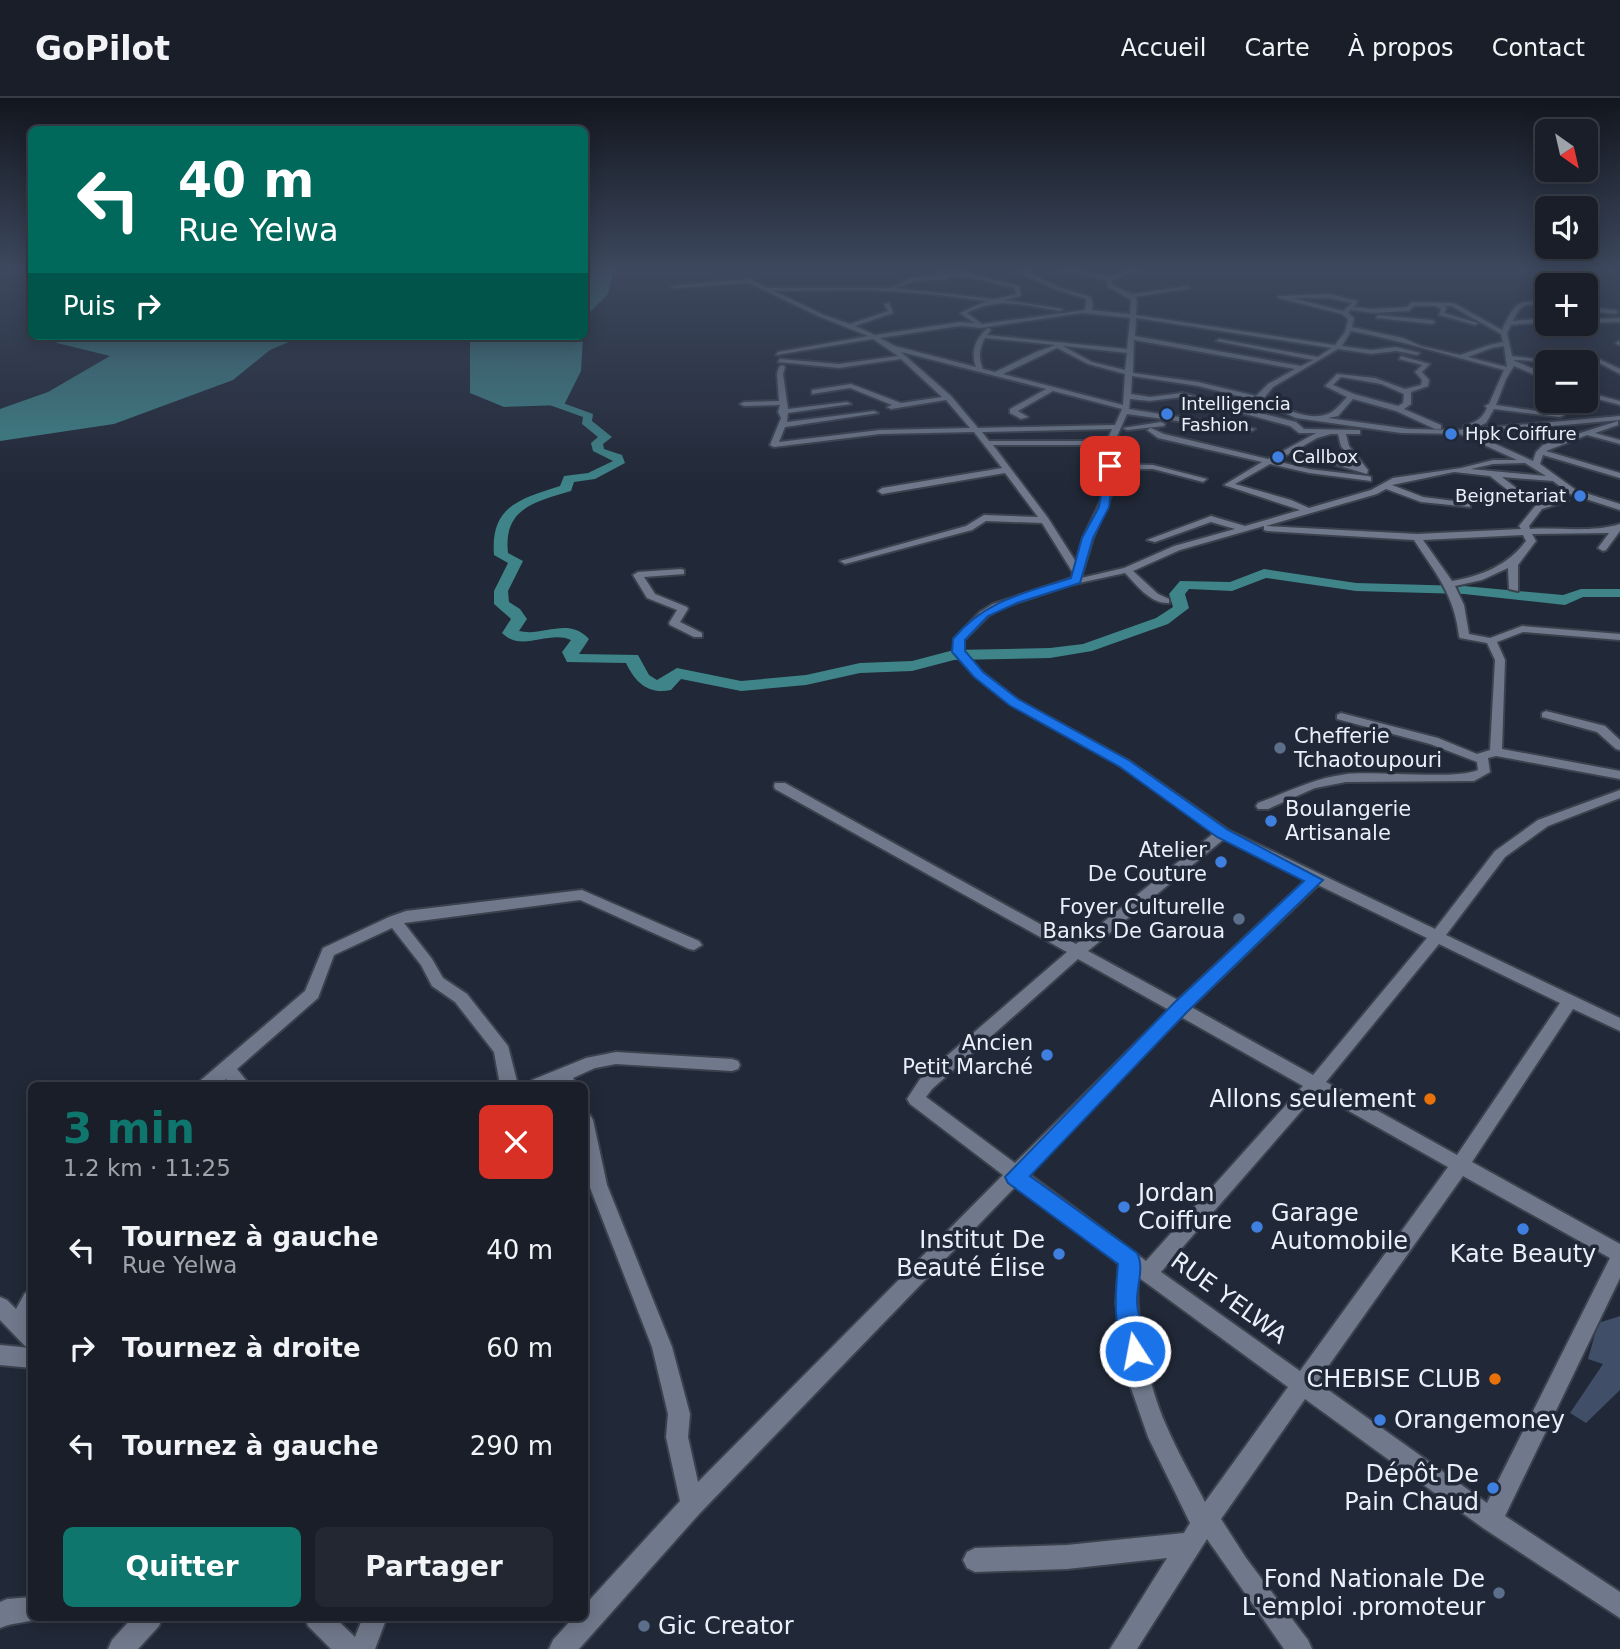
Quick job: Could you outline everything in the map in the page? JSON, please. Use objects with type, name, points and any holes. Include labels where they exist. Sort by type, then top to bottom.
[{"type":"street","points":[[780,361],[851,341]]},
{"type":"street","points":[[884,341],[948,398],[987,443],[1045,520],[1075,578]]},
{"type":"street","points":[[979,369],[975,354],[980,341]]},
{"type":"street","points":[[1035,341],[1130,351]]},
{"type":"street","points":[[1075,578],[1088,538],[1104,507],[1110,466],[1110,443],[1125,410],[1131,341]]},
{"type":"street","points":[[1156,341],[1299,368]]},
{"type":"street","points":[[1206,350],[1218,341]]},
{"type":"street","points":[[1221,341],[1318,359]]},
{"type":"street","points":[[1303,341],[1427,364],[1418,372],[1426,380],[1424,386],[1405,391],[1381,382],[1343,375],[1336,376],[1329,384],[1379,411]]},
{"type":"street","points":[[1260,399],[1260,395],[1275,381],[1318,359],[1340,341]]},
{"type":"street","points":[[1406,341],[1462,357],[1510,363],[1535,362]]},
{"type":"street","points":[[1455,431],[1483,421],[1510,363],[1506,344],[1491,346],[1462,357]]},
{"type":"street","points":[[892,347],[1053,388],[1125,410],[1251,429]]},
{"type":"street","points":[[997,374],[1015,367],[1027,356],[1056,347],[1090,363],[1237,392],[1260,399],[1276,409],[1312,419],[1408,431]]},
{"type":"street","points":[[1371,352],[1396,349],[1417,353]]},
{"type":"street","points":[[780,361],[839,366],[902,357]]},
{"type":"street","points":[[780,361],[783,425],[774,445],[875,432],[1117,427]]},
{"type":"street","points":[[1599,361],[1618,370]]},
{"type":"street","points":[[1510,363],[1535,373]]},
{"type":"street","points":[[815,392],[851,386],[899,405]]},
{"type":"street","points":[[1024,417],[1013,411],[1053,388]]},
{"type":"street","points":[[1326,420],[1399,409],[1407,404],[1408,393],[1405,391]]},
{"type":"street","points":[[1195,397],[1237,392]]},
{"type":"street","points":[[1127,396],[1150,399],[1175,395],[1195,397],[1293,424],[1297,441],[1313,454],[1366,475]]},
{"type":"street","points":[[1297,441],[1304,423],[1332,415],[1351,396]]},
{"type":"street","points":[[1127,428],[1163,424],[1182,417],[1195,397]]},
{"type":"street","points":[[1531,464],[1540,452],[1549,446],[1613,425],[1619,402],[1598,397]]},
{"type":"street","points":[[783,425],[872,413],[899,405],[948,398]]},
{"type":"street","points":[[744,404],[783,407],[847,404]]},
{"type":"street","points":[[1489,406],[1586,421]]},
{"type":"street","points":[[1399,409],[1531,464],[1552,479],[1587,497],[1620,507]]},
{"type":"street","points":[[1309,511],[1288,502],[1228,485],[1297,441],[1336,432],[1455,431],[1614,419]]},
{"type":"street","points":[[1554,422],[1620,442]]},
{"type":"street","points":[[1151,430],[1161,436],[1308,471],[1366,475]]},
{"type":"street","points":[[1297,441],[1336,432]]},
{"type":"street","points":[[1336,432],[1366,475],[1374,492]]},
{"type":"street","points":[[987,443],[1110,443]]},
{"type":"street","points":[[1540,452],[1564,457],[1620,476]]},
{"type":"street","points":[[1531,464],[1493,462],[1398,480],[1374,492],[1177,548],[1127,570],[1075,578],[1013,600],[984,614],[959,639],[961,654],[985,681],[1014,702],[1125,764],[1223,833],[1315,880],[1620,1025]]},
{"type":"street","points":[[1110,466],[1153,467],[1203,478]]},
{"type":"street","points":[[882,491],[1007,470]]},
{"type":"street","points":[[1454,470],[1552,479]]},
{"type":"street","points":[[1494,475],[1522,497],[1563,502]]},
{"type":"street","points":[[1386,486],[1421,499],[1467,505]]},
{"type":"street","points":[[1514,589],[1513,565],[1531,541],[1524,526],[1535,510],[1587,497]]},
{"type":"street","points":[[845,561],[970,527],[984,518],[1045,520]]},
{"type":"street","points":[[1152,540],[1211,519],[1251,528],[1309,528],[1330,534],[1417,537],[1619,528]]},
{"type":"street","points":[[1603,548],[1619,528]]},
{"type":"street","points":[[1417,537],[1434,566],[1452,583],[1462,613],[1464,636],[1491,641],[1522,629],[1620,638]]},
{"type":"street","points":[[1452,583],[1468,582],[1498,571],[1524,552]]},
{"type":"street","points":[[1127,570],[1154,596],[1165,601]]},
{"type":"street","points":[[681,572],[638,575],[651,596],[683,609],[674,623],[698,635]]},
{"type":"street","points":[[1491,641],[1500,660],[1496,752]]},
{"type":"street","points":[[1546,715],[1601,729],[1620,746]]},
{"type":"street","points":[[1341,717],[1434,741],[1480,759],[1496,752],[1620,775]]},
{"type":"street","points":[[1263,806],[1315,783],[1346,778],[1389,775],[1474,777],[1484,772],[1480,759]]},
{"type":"street","points":[[780,786],[1181,1007],[1620,1256],[1491,1520]]},
{"type":"street","points":[[1149,1272],[1315,1084],[1500,854],[1543,822],[1620,794]]},
{"type":"street","points":[[1079,950],[1223,833]]},
{"type":"street","points":[[590,1606],[1181,1007],[1315,880]]},
{"type":"street","points":[[211,1082],[312,994],[328,952],[394,920],[582,895],[694,945]]},
{"type":"street","points":[[394,920],[427,963],[437,982],[461,998],[502,1050],[508,1082]]},
{"type":"street","name":"RUE YELWA","points":[[1079,950],[926,1084],[916,1099],[1015,1177],[1491,1520],[1620,1606]]},
{"type":"street","points":[[1123,1649],[1200,1528],[1461,1164],[1570,1001]]},
{"type":"street","points":[[565,1081],[592,1062],[616,1058],[732,1065]]},
{"type":"street","points":[[227,1069],[238,1082]]},
{"type":"street","points":[[588,1139],[598,1185],[662,1347],[679,1414],[677,1437],[692,1505]]},
{"type":"street","points":[[1129,1259],[1126,1303],[1142,1388],[1156,1429],[1200,1528],[1238,1566],[1299,1649]]},
{"type":"street","points":[[0,1306],[24,1332]]},
{"type":"street","points":[[0,1354],[28,1358]]},
{"type":"street","points":[[975,1560],[1067,1557],[1200,1528]]},
{"type":"street","points":[[0,1616],[7,1611],[28,1609]]},
{"type":"street","points":[[121,1649],[146,1621]]},
{"type":"street","points":[[321,1621],[349,1649]]},
{"type":"street","points":[[362,1649],[373,1621]]},
{"type":"street","points":[[562,1649],[580,1621]]},
{"type":"shaded area","points":[[55,341],[290,341],[270,350],[233,380],[114,424],[0,441],[0,409],[48,392],[110,356]]},
{"type":"shaded area","points":[[470,341],[583,341],[581,371],[564,405],[504,407],[470,393]]},
{"type":"shaded area","points":[[1620,1316],[1620,1390],[1586,1423],[1570,1413],[1603,1364],[1588,1359],[1598,1323]]},
{"type":"waterway","points":[[517,341],[515,346],[548,401],[589,416],[586,422],[606,437],[597,443],[599,451],[618,458],[619,463],[591,476],[568,479],[566,488],[525,502],[510,515],[499,533],[501,555],[516,561],[501,591],[502,604],[515,612],[519,619],[510,633],[519,637],[559,631],[569,633],[581,639],[570,652],[573,659],[632,658],[643,678],[651,684],[665,686],[677,673],[741,686],[806,680],[860,668],[912,666],[954,655],[1050,653],[1086,648],[1162,621],[1181,608],[1177,594],[1185,584],[1232,587],[1264,573],[1356,587],[1464,590],[1565,600],[1581,593],[1620,593]]},
{"type":"place","name":"Intelligencia Fashion","points":[[1167,414]]},
{"type":"place","name":"Hpk Coiffure","points":[[1451,434]]},
{"type":"place","name":"Callbox","points":[[1278,457]]},
{"type":"place","name":"Beignetariat","points":[[1580,496]]},
{"type":"place","name":"Chefferie Tchaotoupouri","points":[[1280,748]]},
{"type":"place","name":"Boulangerie Artisanale","points":[[1271,821]]},
{"type":"place","name":"Atelier De Couture","points":[[1221,862]]},
{"type":"place","name":"Foyer Culturelle Banks De Garoua","points":[[1239,919]]},
{"type":"place","name":"Ancien Petit Marché","points":[[1047,1055]]},
{"type":"place","name":"Allons seulement","points":[[1430,1099]]},
{"type":"place","name":"Jordan Coiffure","points":[[1124,1207]]},
{"type":"place","name":"Garage Automobile","points":[[1257,1227]]},
{"type":"place","name":"Kate Beauty","points":[[1523,1229]]},
{"type":"place","name":"Institut De Beauté Élise","points":[[1059,1254]]},
{"type":"place","name":"CHEBISE CLUB","points":[[1495,1379]]},
{"type":"place","name":"Orangemoney","points":[[1380,1420]]},
{"type":"place","name":"Dépôt De Pain Chaud","points":[[1493,1488]]},
{"type":"place","name":"Fond Nationale De L'emploi .promoteur","points":[[1499,1593]]},
{"type":"place","name":"Gic Creator","points":[[644,1626]]},
{"type":"route","points":[[1110,466],[1104,507],[1088,538],[1076,580],[1068,585],[1013,600],[984,614],[963,632],[957,647],[959,652],[978,674],[1014,702],[1125,764],[1223,833],[1315,880],[1181,1007],[1015,1177],[1129,1259],[1126,1303],[1135,1351]]}]
